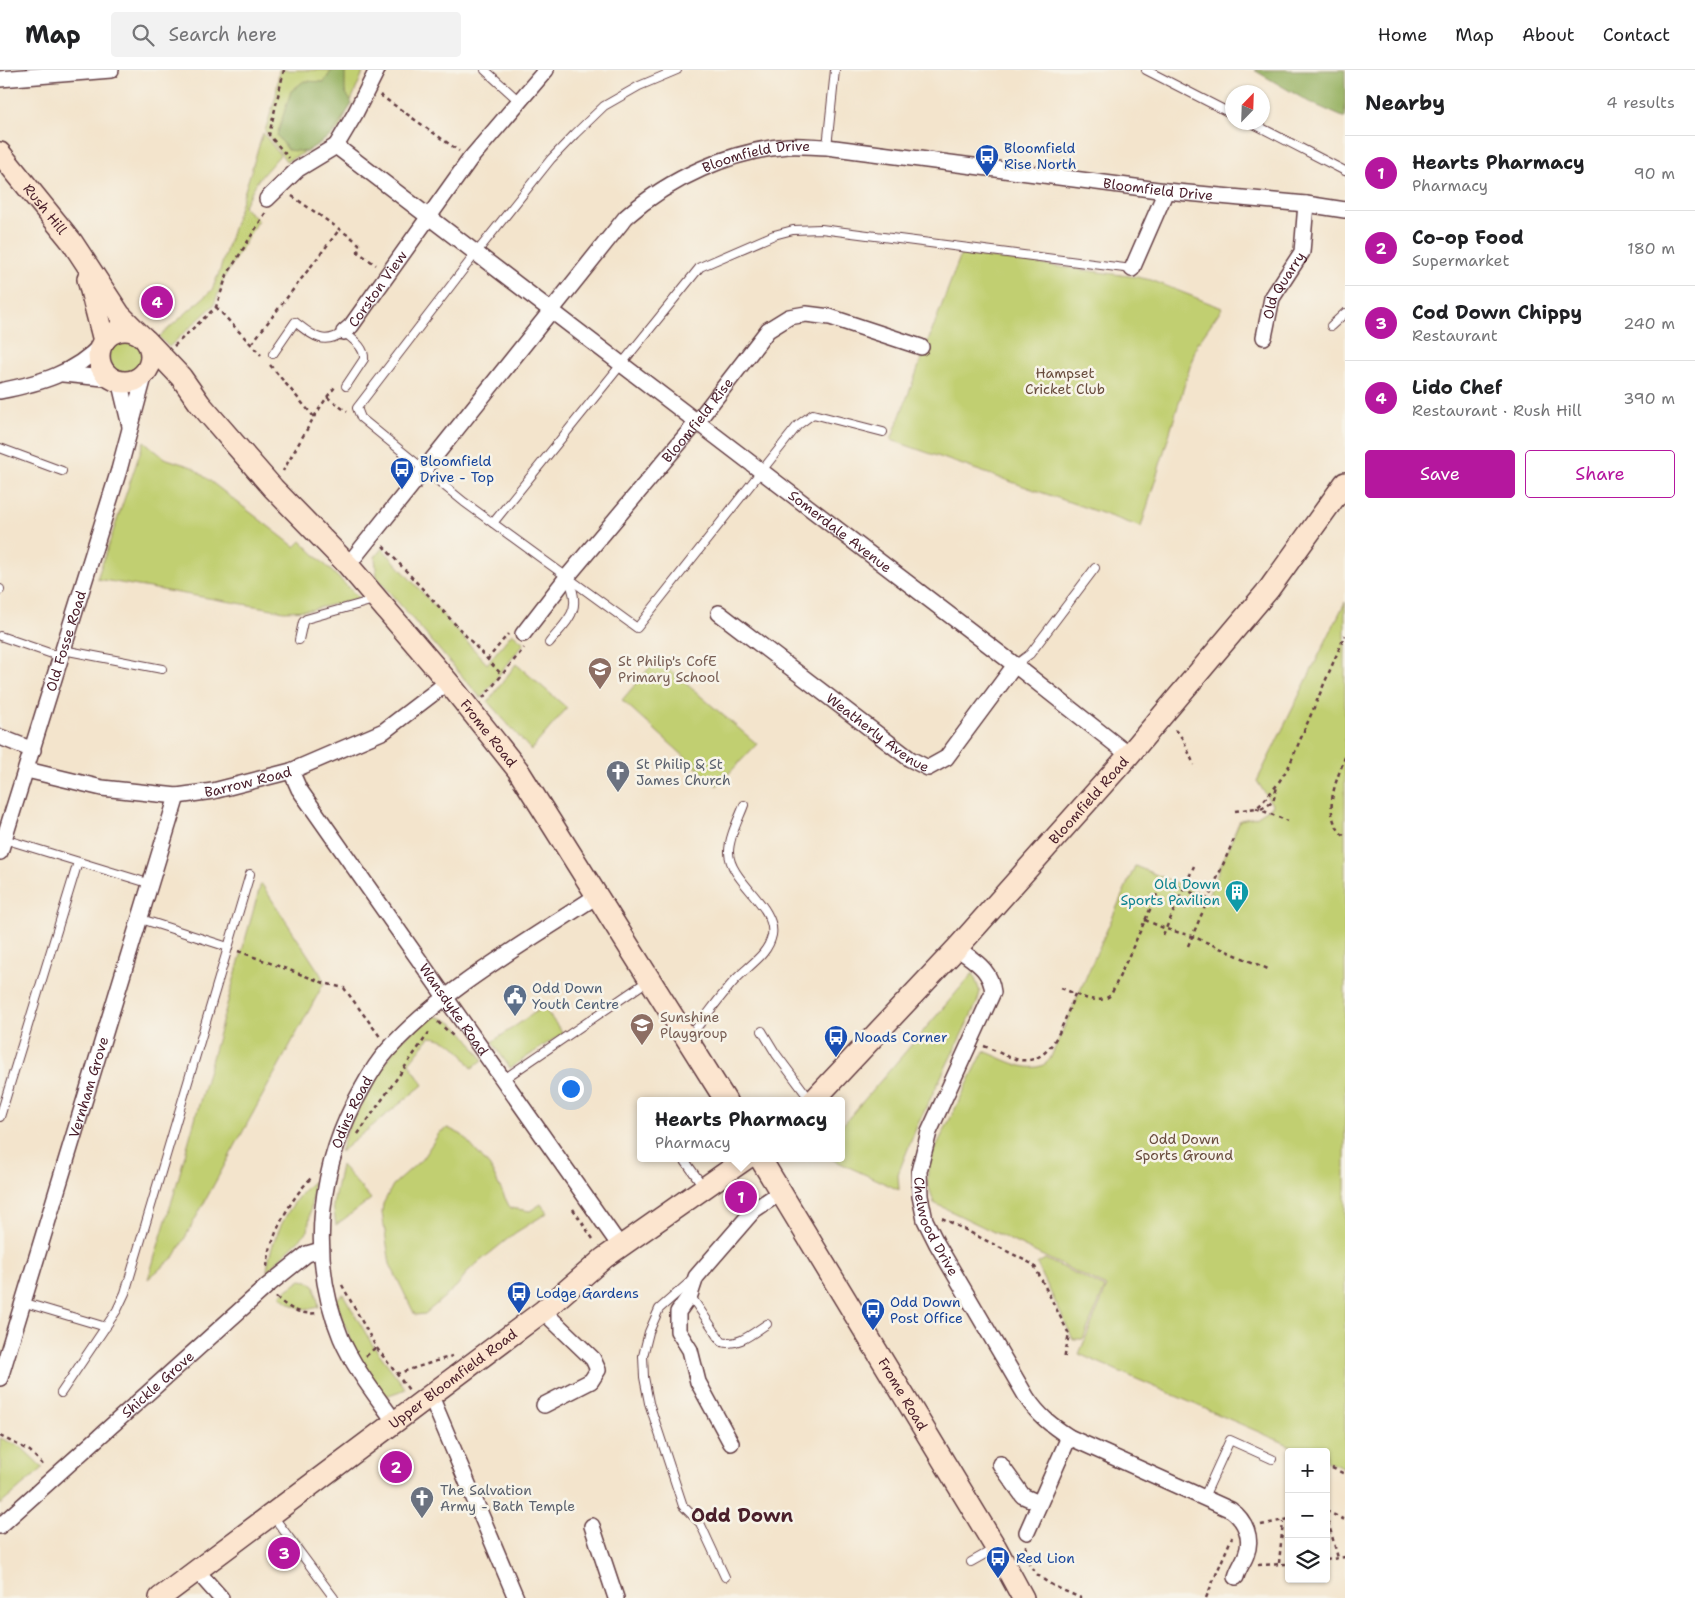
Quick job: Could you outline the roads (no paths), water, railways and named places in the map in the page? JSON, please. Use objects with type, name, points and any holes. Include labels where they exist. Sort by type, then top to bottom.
[{"type":"street","points":[[0,79],[111,70]]},
{"type":"street","points":[[267,198],[298,169],[336,146],[377,70]]},
{"type":"street","name":"Corston View","points":[[344,332],[351,326],[428,215],[470,159],[546,70]]},
{"type":"street","points":[[336,146],[551,310]]},
{"type":"street","name":"Bloomfield Drive","points":[[348,566],[372,534],[427,470],[626,217],[668,186],[719,162],[747,154],[789,146],[827,147],[1166,191],[1306,204],[1345,210]]},
{"type":"street","name":"Rush Hill","points":[[0,153],[72,242],[120,315],[142,337]]},
{"type":"street","points":[[1132,269],[1166,191]]},
{"type":"street","name":"Old Quarry","points":[[1264,337],[1272,298],[1302,252],[1306,204]]},
{"type":"street","name":"Rush Hill","points":[[72,242],[87,275],[103,343]]},
{"type":"street","name":"Somerdale Avenue","points":[[551,310],[1015,665],[1129,755]]},
{"type":"street","name":"Bloomfield Rise","points":[[523,634],[567,577],[697,422],[768,330],[789,317],[806,314],[830,318],[921,347]]},
{"type":"street","points":[[0,390],[63,374],[89,358],[116,332],[131,330],[142,337],[151,354],[152,366],[133,380],[63,374]]},
{"type":"street","points":[[103,343],[100,360],[102,368],[116,380],[131,430]]},
{"type":"street","name":"Frome Road","points":[[152,366],[200,404],[273,488],[348,566],[448,682],[518,770],[651,978],[724,1097]]},
{"type":"street","name":"Old Fosse Road","points":[[2,846],[152,366]]},
{"type":"street","name":"Bloomfield Road","points":[[816,1097],[957,948],[1129,755],[1269,589],[1345,483]]},
{"type":"street","name":"Weatherly Avenue","points":[[718,613],[910,758],[928,768],[946,758],[1015,665]]},
{"type":"street","name":"Barrow Road","points":[[26,770],[102,788],[177,796],[213,792],[291,771],[384,731],[448,682]]},
{"type":"street","points":[[0,737],[33,750]]},
{"type":"street","name":"Wansdyke Road","points":[[291,771],[299,789],[620,1246]]},
{"type":"street","name":"Vernham Grove","points":[[0,1378],[148,884],[177,796]]},
{"type":"street","name":"Odins Road","points":[[394,1421],[355,1364],[341,1339],[325,1287],[321,1250],[324,1192],[332,1158],[357,1097],[388,1050],[446,997],[598,895]]},
{"type":"street","name":"Chelwood Drive","points":[[957,948],[985,969],[991,978],[993,992],[926,1141],[919,1182],[922,1209],[937,1244],[1036,1412],[1048,1424],[1069,1437],[1204,1497],[1242,1517],[1249,1540],[1247,1555],[1238,1572]]},
{"type":"street","name":"Upper Bloomfield Road","points":[[160,1598],[424,1398],[543,1311],[620,1246],[740,1162]]},
{"type":"street","name":"Frome Road","points":[[762,1162],[996,1548],[1022,1598]]},
{"type":"street","points":[[731,1442],[698,1382],[690,1350],[678,1330],[678,1312],[690,1295],[696,1277],[754,1210],[781,1192]]},
{"type":"street","name":"Shickle Grove","points":[[0,1526],[267,1286],[307,1254],[321,1250]]},
{"type":"street","points":[[543,1311],[594,1359],[598,1370],[590,1380],[544,1405]]},
{"type":"street","points":[[424,1398],[516,1598]]},
{"type":"street","points":[[1026,1532],[1069,1437]]},
{"type":"street","points":[[1000,1464],[1023,1496],[1039,1503]]},
{"type":"street","points":[[592,1526],[616,1598]]},
{"type":"street","points":[[197,1571],[221,1598]]},
{"type":"lane","points":[[484,70],[519,101]]},
{"type":"lane","points":[[677,70],[639,86],[604,106],[551,159],[357,408],[361,418],[493,523],[637,628],[798,425],[813,414],[883,432]]},
{"type":"lane","points":[[827,147],[835,70]]},
{"type":"lane","points":[[1146,70],[1225,110]]},
{"type":"lane","points":[[1266,130],[1345,170]]},
{"type":"lane","points":[[493,523],[700,267],[774,235],[792,230],[821,229],[1132,269]]},
{"type":"lane","points":[[1331,326],[1345,313]]},
{"type":"lane","name":"Corston View","points":[[273,354],[295,322],[320,339],[332,339],[344,332]]},
{"type":"lane","points":[[344,332],[362,349],[364,355],[364,359],[346,386]]},
{"type":"lane","points":[[0,448],[62,471]]},
{"type":"lane","points":[[1015,665],[1030,654],[1095,568]]},
{"type":"lane","points":[[549,643],[574,612],[576,595],[567,577]]},
{"type":"lane","points":[[300,640],[303,622],[306,619],[376,600]]},
{"type":"lane","points":[[0,636],[62,653],[162,669]]},
{"type":"lane","points":[[688,1038],[737,978],[762,955],[772,934],[768,918],[729,860],[730,842],[744,804]]},
{"type":"lane","points":[[2,846],[78,862],[148,884]]},
{"type":"lane","points":[[0,1117],[78,862]]},
{"type":"lane","points":[[61,1393],[117,1310],[124,1293],[250,874]]},
{"type":"lane","points":[[138,918],[228,947]]},
{"type":"lane","points":[[504,1079],[651,978]]},
{"type":"lane","points":[[762,1031],[776,1054],[809,1097]]},
{"type":"lane","points":[[686,1162],[704,1188]]},
{"type":"lane","points":[[696,1277],[659,1309],[649,1332],[644,1356],[644,1377],[649,1403],[682,1506],[700,1523],[725,1577]]},
{"type":"lane","points":[[690,1295],[722,1342],[737,1343],[768,1324]]},
{"type":"lane","points":[[22,1302],[106,1326]]},
{"type":"lane","points":[[1204,1497],[1230,1440],[1272,1460]]},
{"type":"lane","points":[[272,1514],[334,1598]]},
{"type":"lane","points":[[971,1562],[996,1548]]},
{"type":"place","name":"Bloomfield Rise North","points":[[987,177]]},
{"type":"place","name":"Lido Chef","points":[[157,302]]},
{"type":"place","name":"Bloomfield Drive - Top","points":[[402,490]]},
{"type":"place","name":"St Philip's CofE Primary School","points":[[600,690]]},
{"type":"place","name":"St Philip & St James Church","points":[[618,793]]},
{"type":"place","name":"Old Down Sports Pavilion","points":[[1237,913]]},
{"type":"place","name":"Odd Down Youth Centre","points":[[515,1017]]},
{"type":"place","name":"Sunshine Playgroup","points":[[642,1046]]},
{"type":"place","name":"Noads Corner","points":[[836,1058]]},
{"type":"place","name":"Hearts Pharmacy","points":[[741,1197]]},
{"type":"place","name":"Lodge Gardens","points":[[519,1314]]},
{"type":"place","name":"Odd Down Post Office","points":[[873,1331]]},
{"type":"place","name":"Co-op Food","points":[[396,1467]]},
{"type":"place","name":"The Salvation Army - Bath Temple","points":[[422,1519]]},
{"type":"place","name":"Cod Down Chippy","points":[[284,1553]]},
{"type":"place","name":"Red Lion","points":[[998,1579]]},
{"type":"district","name":"Odd Down","points":[[742,1515]]},
{"type":"park label","name":"Hampset Cricket Club","points":[[1065,382]]},
{"type":"park label","name":"Odd Down Sports Ground","points":[[1184,1148]]}]
